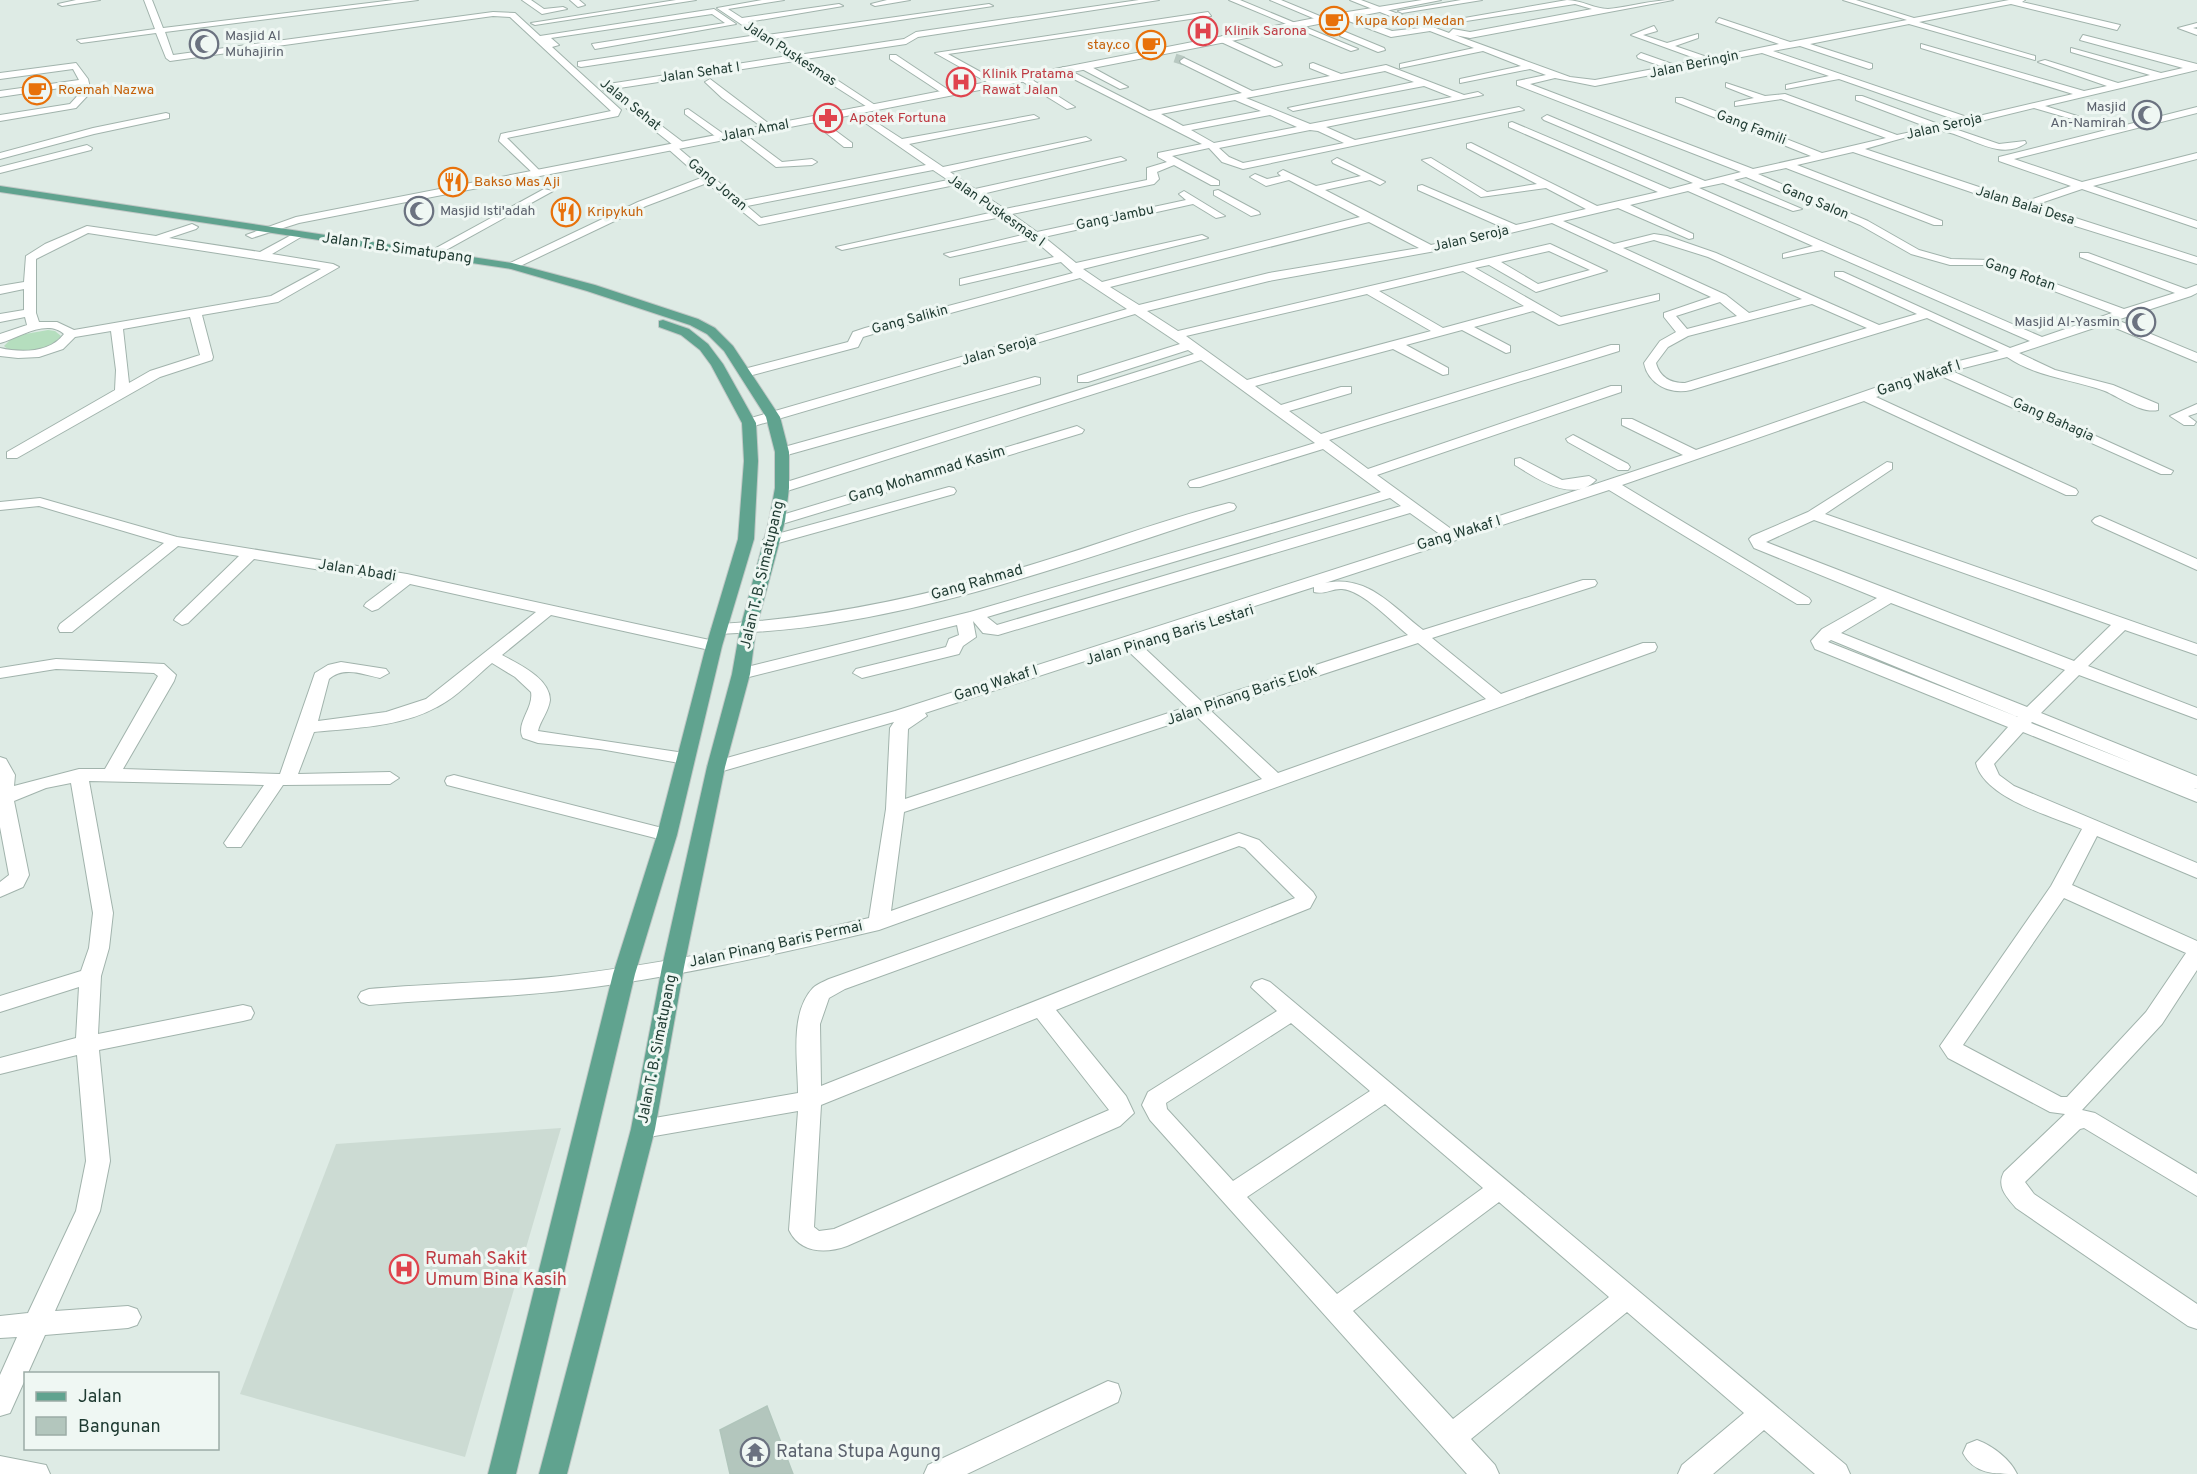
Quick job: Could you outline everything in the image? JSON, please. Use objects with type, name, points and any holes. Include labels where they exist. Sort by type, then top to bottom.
[{"type":"main road","name":"Jalan T. B. Simatupang","points":[[0,189],[263,229],[293,238],[514,275],[694,322],[711,331],[729,349],[774,417],[782,452],[782,488],[774,530],[748,629],[741,674],[716,767],[673,967],[643,1129],[553,1474]]},
{"type":"main road","name":"Jalan T. B. Simatupang","points":[[0,198],[252,235],[433,253],[512,266],[606,298],[685,332],[704,347],[717,364],[749,423],[751,461],[746,539],[716,638],[667,835],[624,974],[502,1474]]},
{"type":"street","points":[[62,4],[96,0]]},
{"type":"street","points":[[159,17],[170,29],[170,58],[381,13],[414,0]]},
{"type":"street","points":[[526,0],[544,12],[576,3],[613,26]]},
{"type":"street","points":[[536,23],[692,0]]},
{"type":"street","name":"Jalan Puskesmas","points":[[708,0],[719,10],[872,107]]},
{"type":"street","points":[[603,28],[780,0]]},
{"type":"street","points":[[875,4],[906,0]]},
{"type":"street","points":[[980,0],[1045,38]]},
{"type":"street","points":[[1072,0],[1090,9]]},
{"type":"street","name":"Jalan Sehat I","points":[[605,87],[910,40],[913,35],[1155,0]]},
{"type":"street","points":[[1233,0],[1354,49]]},
{"type":"street","points":[[1274,0],[1323,19]]},
{"type":"street","name":"Jalan Beringin","points":[[1354,0],[1373,4],[1432,26],[1481,49],[1554,76],[1574,82],[1595,84],[1713,62],[1911,20],[2017,1]]},
{"type":"street","name":"Jalan Amal","points":[[252,235],[263,229],[296,220],[1323,19],[1373,4],[1396,9],[1437,0]]},
{"type":"street","points":[[1396,9],[1478,0]]},
{"type":"street","points":[[1396,9],[1432,26],[1467,35],[1601,10],[1577,0]]},
{"type":"street","points":[[1341,15],[1392,34],[1577,0],[1614,9]]},
{"type":"street","points":[[1460,40],[1669,0]]},
{"type":"street","points":[[1848,0],[2032,57]]},
{"type":"street","points":[[2017,1],[2117,27]]},
{"type":"street","points":[[154,2],[160,30],[170,45]]},
{"type":"street","points":[[1952,3],[1973,9]]},
{"type":"street","points":[[739,21],[839,6]]},
{"type":"street","points":[[581,64],[989,6]]},
{"type":"street","points":[[1988,7],[2007,12]]},
{"type":"street","points":[[595,46],[732,24],[719,10]]},
{"type":"street","points":[[81,40],[170,29],[381,13],[512,15],[616,110],[615,114],[504,136],[502,139],[537,174]]},
{"type":"street","points":[[994,83],[938,54],[1208,14]]},
{"type":"street","points":[[1719,20],[1869,66]]},
{"type":"street","points":[[1310,21],[1381,50]]},
{"type":"street","points":[[2197,25],[2182,28],[2197,32]]},
{"type":"street","points":[[603,28],[624,41]]},
{"type":"street","name":"Jalan Sehat","points":[[603,28],[544,37],[581,64],[676,146]]},
{"type":"street","points":[[1654,29],[1635,35],[1713,62]]},
{"type":"street","points":[[1667,46],[1695,36]]},
{"type":"street","points":[[2083,38],[2194,67]]},
{"type":"street","points":[[1222,39],[1278,65]]},
{"type":"street","points":[[1924,46],[2084,94]]},
{"type":"street","points":[[1403,66],[1481,49]]},
{"type":"street","points":[[1164,50],[1285,104],[1355,144]]},
{"type":"street","points":[[2074,50],[2159,75]]},
{"type":"street","points":[[1762,51],[1970,121]]},
{"type":"street","points":[[591,73],[711,54]]},
{"type":"street","points":[[1641,56],[1678,69]]},
{"type":"street","points":[[892,57],[948,93]]},
{"type":"street","points":[[2042,62],[2116,86]]},
{"type":"street","points":[[0,76],[75,65],[86,92],[80,102],[73,106],[0,116]]},
{"type":"street","points":[[1083,66],[1123,87]]},
{"type":"street","points":[[1313,66],[1340,77]]},
{"type":"street","points":[[1463,81],[1531,66]]},
{"type":"street","name":"Jalan Seroja","points":[[749,423],[1139,309],[1269,277],[1430,249],[2194,67]]},
{"type":"street","points":[[1463,98],[1390,68],[1152,113],[1213,146],[1216,152],[1243,166],[1519,110]]},
{"type":"street","points":[[1063,70],[1205,146],[1162,155],[1215,183],[1181,192],[1194,201],[1216,213],[1239,205]]},
{"type":"street","name":"Gang Salon","points":[[1554,76],[1520,84],[1751,174],[1864,223],[1881,233]]},
{"type":"street","points":[[1789,87],[1840,77]]},
{"type":"street","points":[[1023,78],[1070,107]]},
{"type":"street","points":[[0,94],[83,82]]},
{"type":"street","points":[[710,82],[725,96],[769,128]]},
{"type":"street","points":[[1285,104],[1425,82]]},
{"type":"street","points":[[1822,91],[1858,83]]},
{"type":"street","points":[[1730,86],[1764,99]]},
{"type":"street","points":[[1213,146],[1478,95]]},
{"type":"street","points":[[1738,104],[1782,96],[1896,138]]},
{"type":"street","points":[[1237,97],[1306,127]]},
{"type":"street","points":[[1859,98],[1998,147],[2029,140]]},
{"type":"street","name":"Gang Famili","points":[[1678,100],[1823,157]]},
{"type":"street","points":[[1446,101],[1485,117]]},
{"type":"street","points":[[2036,106],[2100,126]]},
{"type":"street","points":[[2197,110],[2003,159],[2197,225]]},
{"type":"street","name":"Jalan Puskesmas I","points":[[854,111],[954,182],[1035,235],[1078,271],[1176,335],[1450,535]]},
{"type":"street","points":[[688,112],[722,137]]},
{"type":"street","points":[[1182,129],[1271,112]]},
{"type":"street","points":[[0,156],[166,116]]},
{"type":"street","points":[[899,143],[1034,118]]},
{"type":"street","points":[[1547,118],[1704,184]]},
{"type":"street","points":[[814,119],[848,145]]},
{"type":"street","points":[[1512,125],[1670,193]]},
{"type":"street","points":[[0,146],[69,130],[81,135]]},
{"type":"street","points":[[740,134],[780,165],[812,162]]},
{"type":"street","points":[[741,204],[1086,140]]},
{"type":"street","name":"Gang Joran","points":[[676,146],[762,222],[954,182]]},
{"type":"street","points":[[1471,146],[1597,210]]},
{"type":"street","points":[[0,170],[87,148]]},
{"type":"street","name":"Jalan Balai Desa","points":[[1854,148],[2038,212],[2127,236],[2197,261]]},
{"type":"street","points":[[971,193],[1121,160]]},
{"type":"street","points":[[1427,160],[1485,195],[1548,185]]},
{"type":"street","points":[[1313,190],[1375,179],[1337,161]]},
{"type":"street","points":[[2022,206],[2081,186],[2191,161]]},
{"type":"street","points":[[2038,212],[2093,190],[2191,161]]},
{"type":"street","points":[[842,247],[1150,182],[1154,179],[1151,170],[1170,164]]},
{"type":"street","points":[[1788,165],[1938,223]]},
{"type":"street","points":[[1266,183],[1286,175],[1430,249]]},
{"type":"street","points":[[1255,177],[1282,192]]},
{"type":"street","points":[[512,266],[642,204],[711,178]]},
{"type":"street","points":[[1725,180],[1797,209]]},
{"type":"street","points":[[1176,335],[1554,245],[1422,188]]},
{"type":"street","points":[[1690,188],[2041,341]]},
{"type":"street","points":[[433,253],[548,191]]},
{"type":"street","points":[[1218,193],[1255,213]]},
{"type":"street","name":"Gang Jambu","points":[[950,254],[1194,201]]},
{"type":"street","points":[[1621,205],[1689,236]]},
{"type":"street","points":[[2179,218],[2197,213]]},
{"type":"street","points":[[970,316],[1370,218]]},
{"type":"street","points":[[1553,220],[1722,298],[1747,317]]},
{"type":"street","points":[[150,238],[177,234],[192,227]]},
{"type":"street","points":[[0,352],[16,355],[41,352],[63,343],[71,334],[274,299],[333,267],[87,229],[49,246],[30,258],[30,313],[34,327]]},
{"type":"street","name":"Gang Rotan","points":[[1881,233],[1900,245],[1923,254],[1950,262],[1986,262],[2125,314]]},
{"type":"street","points":[[1615,247],[1660,237],[1712,255],[1881,330]]},
{"type":"street","points":[[263,255],[293,238]]},
{"type":"street","points":[[1078,271],[1202,238]]},
{"type":"street","points":[[1787,256],[1824,246]]},
{"type":"street","points":[[1491,261],[1536,288],[1601,271],[1550,247]]},
{"type":"street","points":[[2084,255],[2192,291]]},
{"type":"street","points":[[964,282],[1063,258]]},
{"type":"street","points":[[1465,267],[1556,320],[1564,321],[1655,297]]},
{"type":"street","name":"Gang Salikin","points":[[745,373],[854,344],[857,335],[869,331],[1078,271]]},
{"type":"street","points":[[1839,274],[2010,352],[2017,358],[2050,373],[2108,388],[2153,407]]},
{"type":"street","points":[[0,290],[30,285]]},
{"type":"street","points":[[1368,289],[1443,333]]},
{"type":"street","name":"Gang Wakaf I","points":[[716,767],[901,715],[1450,535],[1572,498],[1608,483],[1940,370],[2010,352],[2192,291]]},
{"type":"street","points":[[1684,333],[1670,317],[1670,313],[1722,298]]},
{"type":"street","points":[[1813,300],[1684,333],[1664,344],[1650,363],[1660,381],[1680,388],[1881,330],[1928,314]]},
{"type":"street","points":[[1245,385],[1533,307]]},
{"type":"street","points":[[1274,311],[1287,319]]},
{"type":"street","points":[[0,318],[30,313]]},
{"type":"street","points":[[12,455],[155,374],[207,357],[195,313]]},
{"type":"street","points":[[2107,320],[2197,358]]},
{"type":"street","points":[[116,326],[123,370],[122,392]]},
{"type":"street","points":[[0,339],[34,327],[64,327],[71,334]]},
{"type":"street","points":[[1465,327],[1506,349]]},
{"type":"street","points":[[1083,379],[1190,345]]},
{"type":"street","points":[[1396,345],[1443,371]]},
{"type":"street","points":[[1196,484],[1322,441],[1615,348]]},
{"type":"street","points":[[782,488],[1203,355]]},
{"type":"street","points":[[123,370],[155,374]]},
{"type":"street","name":"Gang Bahagia","points":[[1940,370],[2166,471]]},
{"type":"street","points":[[782,452],[836,439],[1035,381]]},
{"type":"street","points":[[1367,474],[1617,389]]},
{"type":"street","points":[[1279,410],[1346,390]]},
{"type":"street","points":[[1864,396],[2071,492]]},
{"type":"street","points":[[2189,422],[2177,416],[2197,408]]},
{"type":"street","points":[[1627,422],[1693,454]]},
{"type":"street","name":"Gang Mohammad Kasim","points":[[774,530],[1077,430]]},
{"type":"street","points":[[1573,440],[1623,467]]},
{"type":"street","points":[[1520,462],[1567,487],[1678,447]]},
{"type":"street","points":[[1887,466],[1813,515],[1761,536],[1756,542],[1890,597],[2197,714]]},
{"type":"street","points":[[1608,483],[1803,601]]},
{"type":"street","points":[[774,530],[949,490]]},
{"type":"street","points":[[741,674],[970,617],[1392,493]]},
{"type":"street","name":"Jalan Abadi","points":[[0,506],[40,502],[175,541],[407,579],[548,610],[716,638]]},
{"type":"street","name":"Gang Rahmad","points":[[716,638],[748,629],[854,614],[968,588],[1229,507]]},
{"type":"street","points":[[970,617],[989,629],[998,630],[1413,507]]},
{"type":"street","points":[[1813,515],[2197,650]]},
{"type":"street","points":[[2100,521],[2197,565]]},
{"type":"street","points":[[66,628],[175,541]]},
{"type":"street","points":[[182,620],[250,554]]},
{"type":"street","points":[[372,606],[407,579]]},
{"type":"street","name":"Jalan Pinang Baris Lestari","points":[[895,808],[899,728],[909,718],[1342,584],[1363,590],[1498,701]]},
{"type":"street","name":"Jalan Pinang Baris Elok","points":[[895,808],[1201,710],[1419,636],[1589,584]]},
{"type":"street","points":[[1890,597],[1828,633],[1819,644],[2197,783]]},
{"type":"street","points":[[307,728],[385,719],[413,711],[445,694],[489,655],[548,610]]},
{"type":"street","points":[[862,673],[953,650],[955,643],[968,637],[970,617]]},
{"type":"street","points":[[2122,623],[1985,763],[1990,776],[2007,790],[2197,871]]},
{"type":"street","points":[[1133,647],[1275,782]]},
{"type":"street","name":"Jalan Pinang Baris Permai","points":[[369,997],[429,991],[524,987],[673,967],[779,947],[879,923],[1649,647]]},
{"type":"street","points":[[489,655],[533,681],[539,688],[541,699],[529,726],[530,734],[685,758]]},
{"type":"street","points":[[0,673],[56,664],[158,668],[164,671],[167,675],[165,681],[111,774]]},
{"type":"street","points":[[234,843],[282,779],[307,728],[321,677],[325,672],[344,666],[380,673]]},
{"type":"street","points":[[2024,721],[2197,796]]},
{"type":"street","points":[[0,764],[6,775],[2,799],[19,875],[16,882],[0,890]]},
{"type":"street","points":[[0,1404],[39,1323],[88,1211],[98,1161],[87,1044],[90,976],[99,948],[103,913],[79,775]]},
{"type":"street","points":[[2,799],[43,782],[79,775],[282,779],[390,778]]},
{"type":"street","points":[[454,781],[667,835]]},
{"type":"street","points":[[879,923],[895,808]]},
{"type":"street","points":[[2060,888],[2197,951],[2154,1018],[2073,1105],[2067,1107],[2058,1106],[1956,1052],[1951,1046],[2060,888],[2092,828]]},
{"type":"street","points":[[643,1129],[810,1100],[1040,1006],[1303,903],[1305,897],[1301,889],[1252,844],[1239,840],[837,984],[821,993],[815,1003],[809,1024],[810,1100],[801,1230],[810,1240],[822,1242],[838,1239],[1112,1120],[1122,1113],[1118,1102],[1040,1006]]},
{"type":"street","points":[[0,1004],[90,976]]},
{"type":"street","points":[[1262,987],[1629,1296],[1836,1474]]},
{"type":"street","points":[[0,1066],[87,1044],[243,1012]]},
{"type":"street","points":[[1292,1012],[1156,1098],[1154,1105],[1158,1114],[1485,1474]]},
{"type":"street","points":[[1231,1195],[1386,1092]]},
{"type":"street","points":[[2197,1186],[2087,1119],[2074,1120],[2012,1179],[2014,1189],[2025,1202],[2197,1318]]},
{"type":"street","points":[[1335,1310],[1501,1188]]},
{"type":"street","points":[[1452,1437],[1629,1296]]},
{"type":"street","points":[[0,1327],[128,1317]]},
{"type":"street","points":[[938,1474],[1108,1393]]},
{"type":"street","points":[[1692,1474],[1765,1412]]},
{"type":"street","points":[[1977,1453],[2003,1474]]},
{"type":"street","points":[[0,1469],[36,1474]]},
{"type":"shaded area","name":"Rumah Sakit Umum Bina Kasih","points":[[561,1128],[465,1457],[240,1394],[336,1144]]},
{"type":"green space","points":[[48,330],[55,331],[61,336],[50,345],[34,351],[10,350],[4,346],[14,336]]},
{"type":"building","name":"Ratana Stupa Agung","points":[[767,1406],[793,1474],[730,1474],[720,1430]]},
{"type":"tunnel","points":[[1175,58],[1184,61]]},
{"type":"place","name":"Kupa Kopi Medan","points":[[1334,21]]},
{"type":"place","name":"Klinik Sarona","points":[[1203,31]]},
{"type":"place","name":"Masjid Al Muhajirin","points":[[204,44]]},
{"type":"place","name":"stay.co","points":[[1151,45]]},
{"type":"place","name":"Klinik Pratama Rawat Jalan","points":[[961,82]]},
{"type":"place","name":"Roemah Nazwa","points":[[37,90]]},
{"type":"place","name":"Masjid An-Namirah","points":[[2147,115]]},
{"type":"place","name":"Apotek Fortuna","points":[[828,118]]},
{"type":"place","name":"Bakso Mas Aji","points":[[453,182]]},
{"type":"place","name":"Masjid Isti'adah","points":[[419,211]]},
{"type":"place","name":"Kripykuh","points":[[566,212]]},
{"type":"place","name":"Masjid Al-Yasmin","points":[[2141,322]]},
{"type":"place","name":"Rumah Sakit Umum Bina Kasih","points":[[404,1269]]},
{"type":"place","name":"Ratana Stupa Agung","points":[[755,1452]]}]
